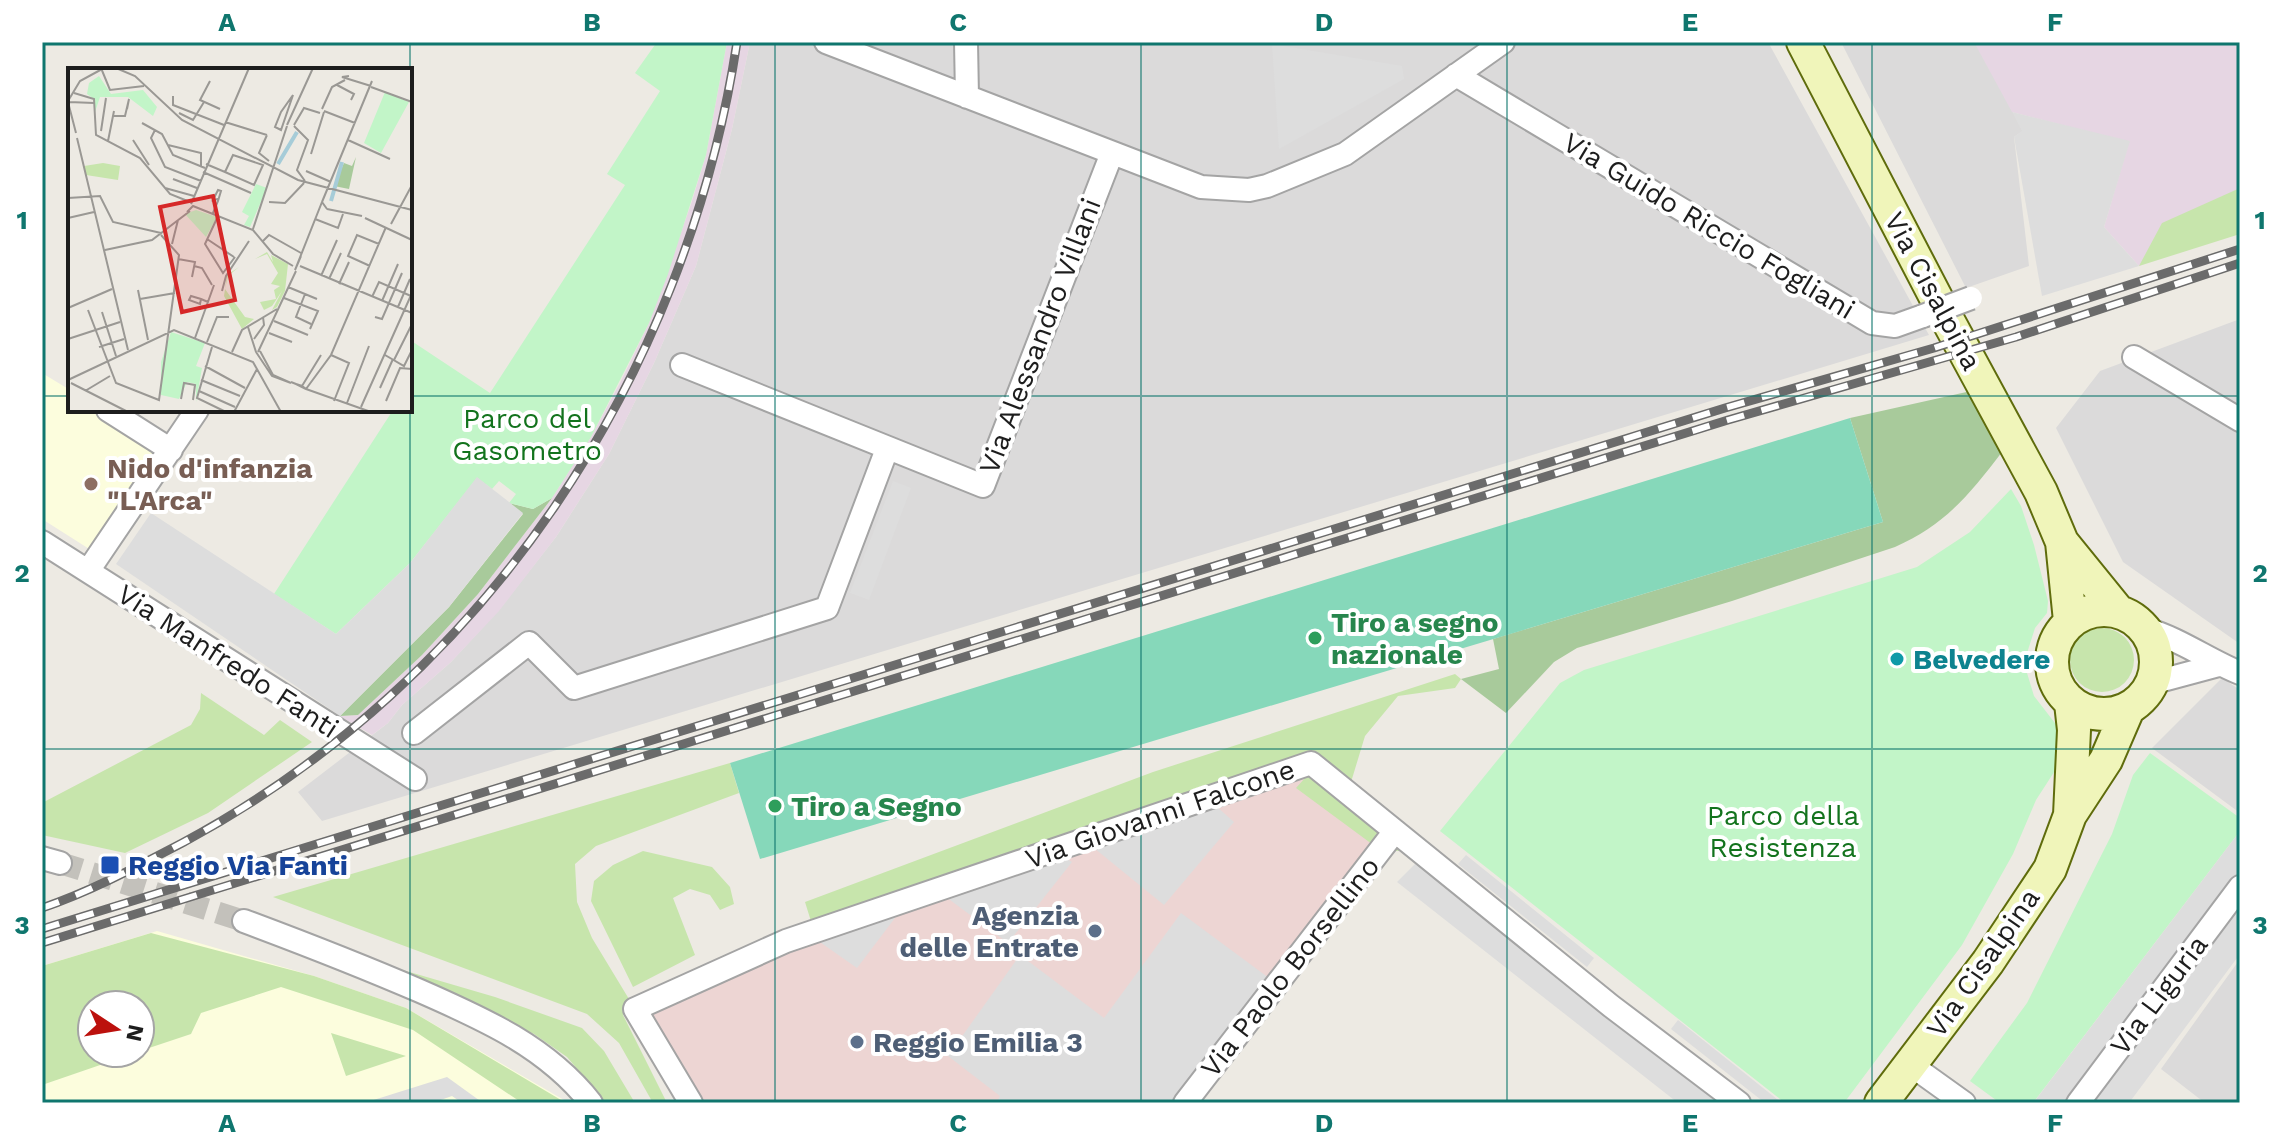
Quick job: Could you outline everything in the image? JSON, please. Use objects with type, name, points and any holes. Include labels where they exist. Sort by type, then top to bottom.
[{"type":"main road","name":"Via Cisalpina","points":[[1803,42],[2041,492],[2062,542],[2118,611],[2146,629]]},
{"type":"main road","name":"Via Cisalpina","points":[[2062,542],[2070,621],[2053,647],[2051,662],[2053,678],[2060,692],[2071,703],[2074,730],[2070,815]]},
{"type":"main road","points":[[2070,621],[2085,612],[2101,609],[2118,611]]},
{"type":"main road","points":[[2146,629],[2156,655],[2152,683]]},
{"type":"main road","name":"Via Cisalpina","points":[[1881,1103],[1988,962],[2050,869],[2070,815],[2106,760],[2128,709],[2142,698],[2152,683]]},
{"type":"main road","points":[[2071,703],[2098,715],[2128,709]]},
{"type":"street","points":[[826,42],[1201,187],[1249,190],[1267,186],[1345,154],[1503,42]]},
{"type":"street","points":[[966,42],[967,97]]},
{"type":"street","name":"Via Guido Riccio Fogliani","points":[[1456,75],[1872,323],[1895,326],[1971,298]]},
{"type":"street","name":"Via Alessandro Villani","points":[[682,365],[983,486],[1112,153]]},
{"type":"street","points":[[2134,357],[2240,420]]},
{"type":"street","points":[[111,412],[171,450]]},
{"type":"street","points":[[88,571],[196,412]]},
{"type":"street","points":[[414,733],[529,643],[574,688],[827,608],[887,449]]},
{"type":"street","name":"Via Manfredo Fanti","points":[[42,542],[415,779]]},
{"type":"street","points":[[2146,629],[2167,636],[2230,669]]},
{"type":"street","points":[[2152,683],[2230,669]]},
{"type":"street","name":"Via Giovanni Falcone","points":[[691,1103],[635,1009],[786,941],[1311,763],[1611,1006],[1739,1103]]},
{"type":"street","name":"Via Paolo Borsellino","points":[[1185,1103],[1395,831]]},
{"type":"street","name":"Via Liguria","points":[[2078,1103],[2240,887]]},
{"type":"street","points":[[244,921],[372,970],[491,1024],[554,1063],[577,1084],[591,1103]]},
{"type":"street","points":[[1911,1065],[1964,1103]]},
{"type":"shaded area","points":[[727,42],[750,42],[732,129],[696,266],[654,363],[609,454],[556,537],[499,611],[451,662],[372,735],[340,716],[358,715],[422,655],[478,594],[552,498],[591,437],[621,381],[649,323],[691,204],[706,155]]},
{"type":"shaded area","points":[[750,42],[1768,42],[1929,335],[322,821],[298,792],[388,723],[402,705],[451,662],[498,611],[556,537],[609,454],[654,363],[696,266],[732,129]]},
{"type":"shaded area","points":[[1841,42],[1975,42],[2023,131],[2014,137],[2029,266],[1966,288]]},
{"type":"shaded area","points":[[1974,42],[2240,42],[2240,228],[2139,266],[2104,227],[2129,142],[2012,112]]},
{"type":"shaded area","points":[[1272,44],[1402,66],[1404,79],[1279,149]]},
{"type":"shaded area","points":[[2012,112],[2130,141],[2104,227],[2139,266],[2042,296],[2014,137],[2022,131]]},
{"type":"shaded area","points":[[2240,319],[2240,644],[2123,562],[2056,428],[2100,371]]},
{"type":"shaded area","name":"Nido d'infanzia \"L'Arca\"","points":[[42,373],[68,389],[68,412],[105,412],[165,449],[94,552],[42,519]]},
{"type":"shaded area","points":[[477,477],[523,513],[449,607],[340,716],[116,564],[151,513],[336,634],[410,563]]},
{"type":"shaded area","points":[[893,481],[911,488],[869,600],[850,593]]},
{"type":"shaded area","points":[[2222,678],[2240,690],[2240,813],[2152,748]]},
{"type":"shaded area","points":[[1316,767],[1395,831],[1184,1103],[691,1103],[635,1009],[786,941]]},
{"type":"shaded area","points":[[1216,806],[1234,822],[1164,905],[1094,848]]},
{"type":"shaded area","points":[[2240,831],[2240,954],[2129,1103],[2034,1102]]},
{"type":"shaded area","points":[[1466,855],[1594,958],[1587,967],[1458,864]]},
{"type":"shaded area","points":[[1064,857],[1072,862],[1008,943],[946,897]]},
{"type":"shaded area","points":[[1419,860],[1725,1103],[1678,1103],[1397,882]]},
{"type":"shaded area","points":[[1181,913],[1277,984],[1184,1103],[996,1103],[1000,1096],[948,1056],[1020,955],[1104,1018]]},
{"type":"shaded area","points":[[898,914],[857,968],[817,940]]},
{"type":"shaded area","points":[[157,931],[314,976],[406,1008],[565,1103],[42,1103],[42,966]]},
{"type":"shaded area","points":[[2240,959],[2240,1103],[2205,1103],[2161,1069]]},
{"type":"shaded area","points":[[1678,1020],[1782,1103],[1765,1103],[1671,1029]]},
{"type":"shaded area","points":[[447,1077],[483,1103],[462,1103],[452,1096],[432,1103],[364,1103]]},
{"type":"green space","name":"Parco del Gasometro","points":[[657,42],[727,42],[706,155],[668,274],[649,323],[591,437],[552,498],[533,509],[509,503],[516,494],[499,481],[492,489],[477,478],[410,563],[336,634],[274,594],[392,412],[412,412],[412,341],[490,393],[625,185],[607,174],[660,91],[635,73]]},
{"type":"green space","points":[[2240,188],[2240,234],[2139,266],[2162,223]]},
{"type":"green space","points":[[1971,391],[2002,452],[1955,507],[1913,538],[1895,547],[1732,601],[1577,648],[1554,662],[1506,713],[1461,679],[1499,669],[1493,639],[1883,522],[1850,418]]},
{"type":"green space","name":"Tiro a segno nazionale","points":[[1850,418],[1883,522],[760,859],[730,763]]},
{"type":"green space","name":"Parco della Resistenza","points":[[2011,489],[2021,506],[2034,545],[2048,601],[2047,613],[2035,628],[2028,650],[2027,673],[2034,696],[2058,727],[2061,741],[2058,766],[2036,800],[2013,854],[1962,945],[1844,1103],[1785,1103],[1440,831],[1560,683],[1584,670],[1917,567],[1970,532]]},
{"type":"green space","points":[[552,498],[478,594],[422,655],[358,715],[340,716],[449,607],[523,514],[509,503],[533,509]]},
{"type":"green space","points":[[2102,628],[2120,634],[2128,642],[2134,660],[2128,678],[2120,686],[2102,692],[2084,686],[2076,678],[2070,660],[2076,642],[2084,634]]},
{"type":"green space","points":[[1455,674],[1461,679],[1455,688],[1398,696],[1365,736],[1348,792],[1420,852],[1380,850],[1296,788],[1315,767],[814,931],[805,902],[1153,772]]},
{"type":"green space","points":[[201,693],[264,735],[280,720],[312,742],[208,813],[125,853],[42,835],[42,803],[191,725],[200,709]]},
{"type":"green space","points":[[2150,753],[2240,818],[2240,831],[2033,1103],[2000,1103],[1970,1081],[2027,1003],[2112,834],[2133,775]]},
{"type":"green space","points":[[730,763],[739,793],[596,846],[575,864],[577,902],[592,938],[635,1009],[623,1015],[667,1103],[653,1103],[619,1043],[587,1014],[273,897]]},
{"type":"green space","points":[[643,851],[712,867],[730,887],[734,904],[720,910],[710,895],[690,889],[673,898],[695,955],[633,987],[591,901],[594,881],[613,865]]},
{"type":"green space","points":[[151,933],[314,976],[406,1008],[566,1103],[522,1103],[413,1030],[281,987],[201,1013],[191,1034],[156,1046],[156,989],[76,989],[76,1069],[88,1069],[42,1085],[42,966]]},
{"type":"green space","points":[[389,966],[495,997],[582,1028],[604,1051],[635,1103],[606,1103],[567,1057],[534,1034]]},
{"type":"green space","points":[[331,1033],[406,1056],[346,1076]]},
{"type":"tunnel","points":[[60,863],[244,921]]},
{"type":"railway","points":[[42,908],[97,886],[184,842],[292,775],[390,696],[478,606],[554,507],[619,400],[671,286],[711,166],[737,42]]},
{"type":"railway","points":[[42,929],[1725,408],[1934,348],[2240,249]]},
{"type":"railway","points":[[42,943],[1728,420],[2016,337],[2240,263]]},
{"type":"place","name":"Nido d'infanzia \"L'Arca\"","points":[[91,484]]},
{"type":"place","name":"Tiro a segno nazionale","points":[[1315,638]]},
{"type":"place","name":"Belvedere","points":[[1897,659]]},
{"type":"place","name":"Tiro a Segno","points":[[775,806]]},
{"type":"place","name":"Reggio Via Fanti","points":[[110,865]]},
{"type":"place","name":"Agenzia delle Entrate","points":[[1095,931]]},
{"type":"place","name":"Reggio Emilia 3","points":[[857,1042]]}]
